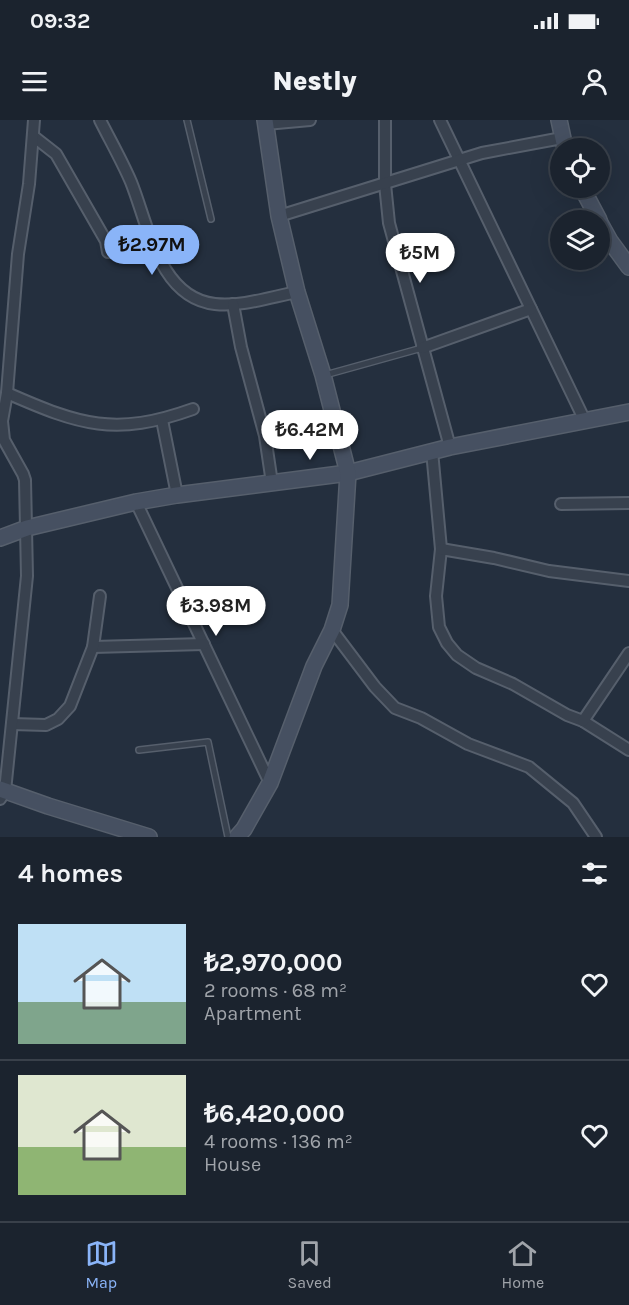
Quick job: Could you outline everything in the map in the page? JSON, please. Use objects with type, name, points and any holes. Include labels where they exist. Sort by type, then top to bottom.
[{"type":"street","points":[[34,120],[29,184],[18,254],[7,393],[2,421],[4,440],[23,474],[27,528],[27,576],[12,724],[2,793],[149,837]]},
{"type":"street","points":[[100,120],[130,181],[154,249],[176,284],[198,300],[214,304],[233,304],[297,292]]},
{"type":"street","points":[[237,837],[244,829],[270,783],[314,666],[332,630],[340,605],[348,473],[323,375],[297,292],[279,216],[265,122],[310,120]]},
{"type":"street","points":[[385,120],[385,184],[389,223],[450,447]]},
{"type":"street","points":[[440,120],[585,421]]},
{"type":"street","points":[[559,120],[563,138]]},
{"type":"street","points":[[33,136],[56,153],[106,241],[108,252]]},
{"type":"street","points":[[279,216],[482,153],[550,145]]},
{"type":"street","points":[[610,241],[627,261]]},
{"type":"street","points":[[233,304],[241,347],[265,436],[272,483]]},
{"type":"street","points":[[422,348],[531,309]]},
{"type":"street","points":[[7,393],[48,411],[82,422],[113,426],[162,420],[193,409]]},
{"type":"street","points":[[0,538],[27,528],[136,502],[348,473],[450,447],[629,412]]},
{"type":"street","points":[[162,420],[177,495]]},
{"type":"street","points":[[432,451],[441,549],[436,596],[439,627],[447,643],[457,655],[476,668],[513,684],[583,721],[629,750]]},
{"type":"street","points":[[136,502],[270,783]]},
{"type":"street","points":[[561,504],[629,503]]},
{"type":"street","points":[[441,549],[549,571],[629,580]]},
{"type":"street","points":[[12,724],[46,725],[58,719],[70,706],[93,647],[100,596]]},
{"type":"street","points":[[332,630],[375,687],[395,708],[421,718],[468,744],[530,767],[573,803],[596,837]]},
{"type":"street","points":[[93,647],[204,644]]},
{"type":"street","points":[[583,721],[629,653]]},
{"type":"lane","points":[[187,120],[211,219]]},
{"type":"lane","points":[[323,375],[422,348]]},
{"type":"lane","points":[[139,750],[208,742],[228,837]]}]
